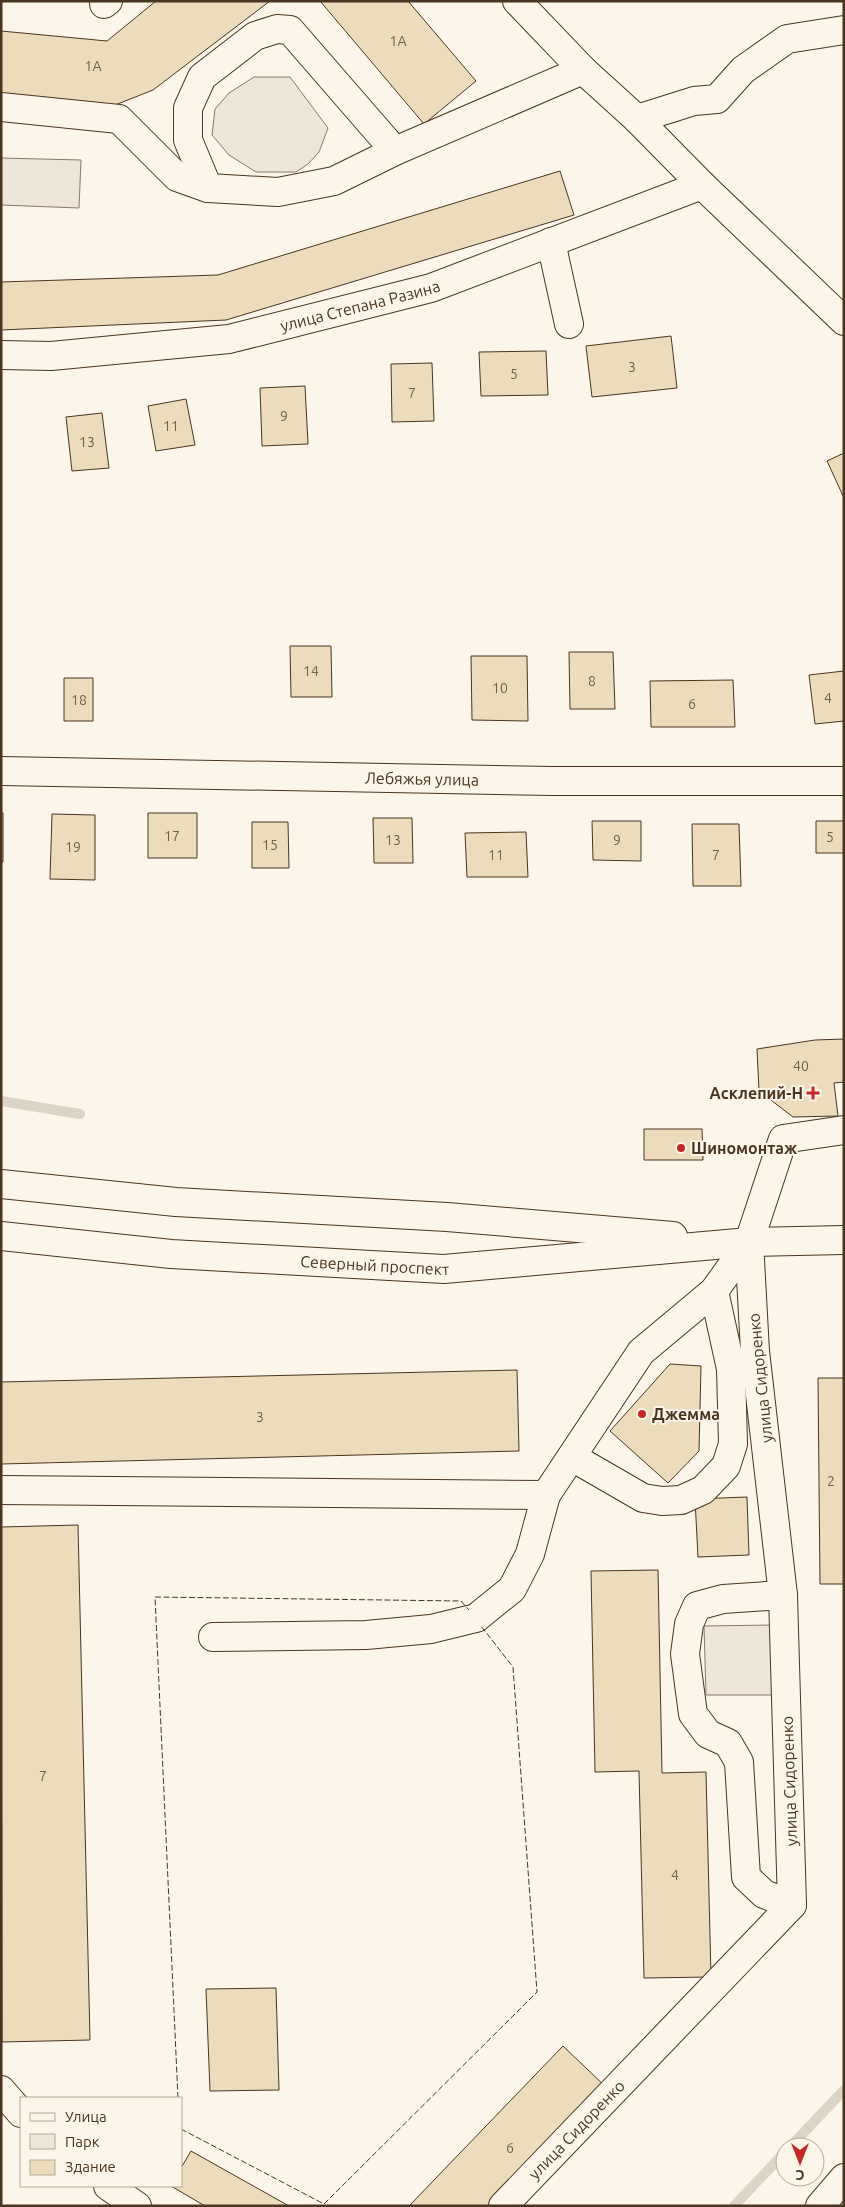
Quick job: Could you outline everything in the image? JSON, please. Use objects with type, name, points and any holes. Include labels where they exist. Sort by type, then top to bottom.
[{"type":"street","points":[[517,1],[583,70],[637,119],[702,185],[844,321]]},
{"type":"street","points":[[208,188],[188,140],[188,108],[202,77],[256,36],[277,29],[290,30],[395,151]]},
{"type":"street","points":[[637,119],[694,101],[717,99],[743,70],[787,39],[844,30]]},
{"type":"street","points":[[1,107],[118,119],[177,177],[208,188],[278,192],[334,181],[395,151],[583,70]]},
{"type":"street","name":"улица Степана Разина","points":[[1,355],[51,356],[229,339],[431,288],[702,185]]},
{"type":"street","points":[[551,242],[569,324]]},
{"type":"street","name":"Лебяжья улица","points":[[1,771],[552,781],[844,781]]},
{"type":"street","points":[[213,1637],[366,1635],[431,1629],[476,1618],[512,1589],[530,1554],[546,1495],[641,1352],[714,1291],[750,1242],[783,1140],[844,1130]]},
{"type":"street","name":"Северный проспект","points":[[1,1184],[176,1202],[447,1217],[750,1242]]},
{"type":"street","name":"Северный проспект","points":[[1,1236],[171,1254],[444,1269],[750,1242],[844,1240]]},
{"type":"street","name":"улица Сидоренко","points":[[503,2206],[792,1905],[783,1595],[755,1351],[750,1242]]},
{"type":"street","points":[[572,1457],[643,1498],[662,1501],[681,1500],[703,1490],[726,1466],[733,1444],[731,1369],[714,1291]]},
{"type":"street","points":[[1,1490],[546,1495]]},
{"type":"street","points":[[783,1595],[723,1599],[697,1606],[689,1624],[686,1654],[693,1714],[708,1734],[728,1743],[739,1762],[746,1878],[764,1894],[792,1905]]},
{"type":"street","points":[[1,2090],[20,2112]]},
{"type":"street","points":[[820,2206],[844,2178]]},
{"type":"street","points":[[109,2187],[137,2206]]},
{"type":"green space","points":[[254,77],[290,77],[328,128],[319,152],[308,164],[296,172],[256,172],[229,155],[212,135],[215,109],[229,93]]},
{"type":"green space","points":[[1,158],[81,160],[79,208],[1,205]]},
{"type":"green space","points":[[775,1625],[777,1695],[706,1695],[704,1626]]},
{"type":"building","points":[[156,1],[270,1],[153,90],[105,109],[1,99],[1,31],[107,41]]},
{"type":"building","points":[[320,1],[408,1],[476,81],[424,124]]},
{"type":"building","points":[[560,171],[574,215],[226,320],[1,330],[1,282],[218,275]]},
{"type":"building","points":[[671,336],[677,388],[592,397],[586,346]]},
{"type":"building","points":[[546,351],[548,395],[481,396],[479,352]]},
{"type":"building","points":[[432,363],[434,421],[392,422],[391,364]]},
{"type":"building","points":[[305,386],[308,444],[262,446],[260,388]]},
{"type":"building","points":[[186,399],[195,445],[156,451],[148,406]]},
{"type":"building","points":[[102,413],[109,468],[72,471],[66,417]]},
{"type":"building","points":[[844,453],[844,498],[827,461]]},
{"type":"building","points":[[290,646],[331,646],[332,697],[291,697]]},
{"type":"building","points":[[569,652],[613,652],[615,709],[570,709]]},
{"type":"building","points":[[471,656],[527,656],[528,721],[472,720]]},
{"type":"building","points":[[844,671],[844,721],[815,724],[809,675]]},
{"type":"building","points":[[64,678],[93,678],[93,721],[64,721]]},
{"type":"building","points":[[733,680],[735,727],[651,727],[650,681]]},
{"type":"building","points":[[1,812],[3,813],[3,862],[1,862]]},
{"type":"building","points":[[148,813],[197,813],[197,858],[148,858]]},
{"type":"building","points":[[52,814],[95,815],[95,880],[50,879]]},
{"type":"building","points":[[373,818],[412,818],[413,863],[374,863]]},
{"type":"building","points":[[592,821],[641,821],[641,861],[593,860]]},
{"type":"building","points":[[816,821],[844,821],[844,853],[816,853]]},
{"type":"building","points":[[252,822],[288,822],[289,868],[252,868]]},
{"type":"building","points":[[692,824],[739,824],[741,886],[693,886]]},
{"type":"building","points":[[526,832],[528,877],[467,877],[465,833]]},
{"type":"building","points":[[844,1039],[844,1082],[834,1083],[838,1116],[793,1117],[759,1091],[757,1049],[815,1040]]},
{"type":"building","points":[[644,1129],[702,1129],[703,1160],[644,1160]]},
{"type":"building","points":[[670,1364],[701,1366],[699,1451],[668,1483],[610,1431]]},
{"type":"building","points":[[517,1370],[519,1451],[1,1464],[1,1382]]},
{"type":"building","points":[[818,1378],[844,1378],[844,1584],[820,1584]]},
{"type":"building","points":[[747,1497],[749,1555],[698,1557],[695,1499]]},
{"type":"building","points":[[78,1525],[90,2040],[2,2042],[1,1527]]},
{"type":"building","points":[[658,1570],[662,1773],[706,1772],[711,1977],[644,1978],[639,1771],[595,1772],[591,1571]]},
{"type":"building","points":[[276,1988],[279,2090],[210,2091],[206,1989]]},
{"type":"building","points":[[563,2046],[610,2091],[500,2206],[409,2206]]},
{"type":"building","points":[[191,2151],[289,2206],[205,2206],[173,2187],[182,2187],[182,2166]]},
{"type":"waterway","points":[[1,1101],[80,1114]]},
{"type":"waterway","points":[[799,2137],[844,2090]]},
{"type":"waterway","points":[[734,2206],[775,2163]]},
{"type":"fence","points":[[178,2097],[155,1597],[461,1601],[469,1610]]},
{"type":"fence","points":[[182,2130],[324,2204],[537,1992],[513,1667],[481,1626]]},
{"type":"place","name":"Асклепий-Н","points":[[813,1093]]},
{"type":"place","name":"Шиномонтаж","points":[[681,1148]]},
{"type":"place","name":"Джемма","points":[[642,1414]]}]
